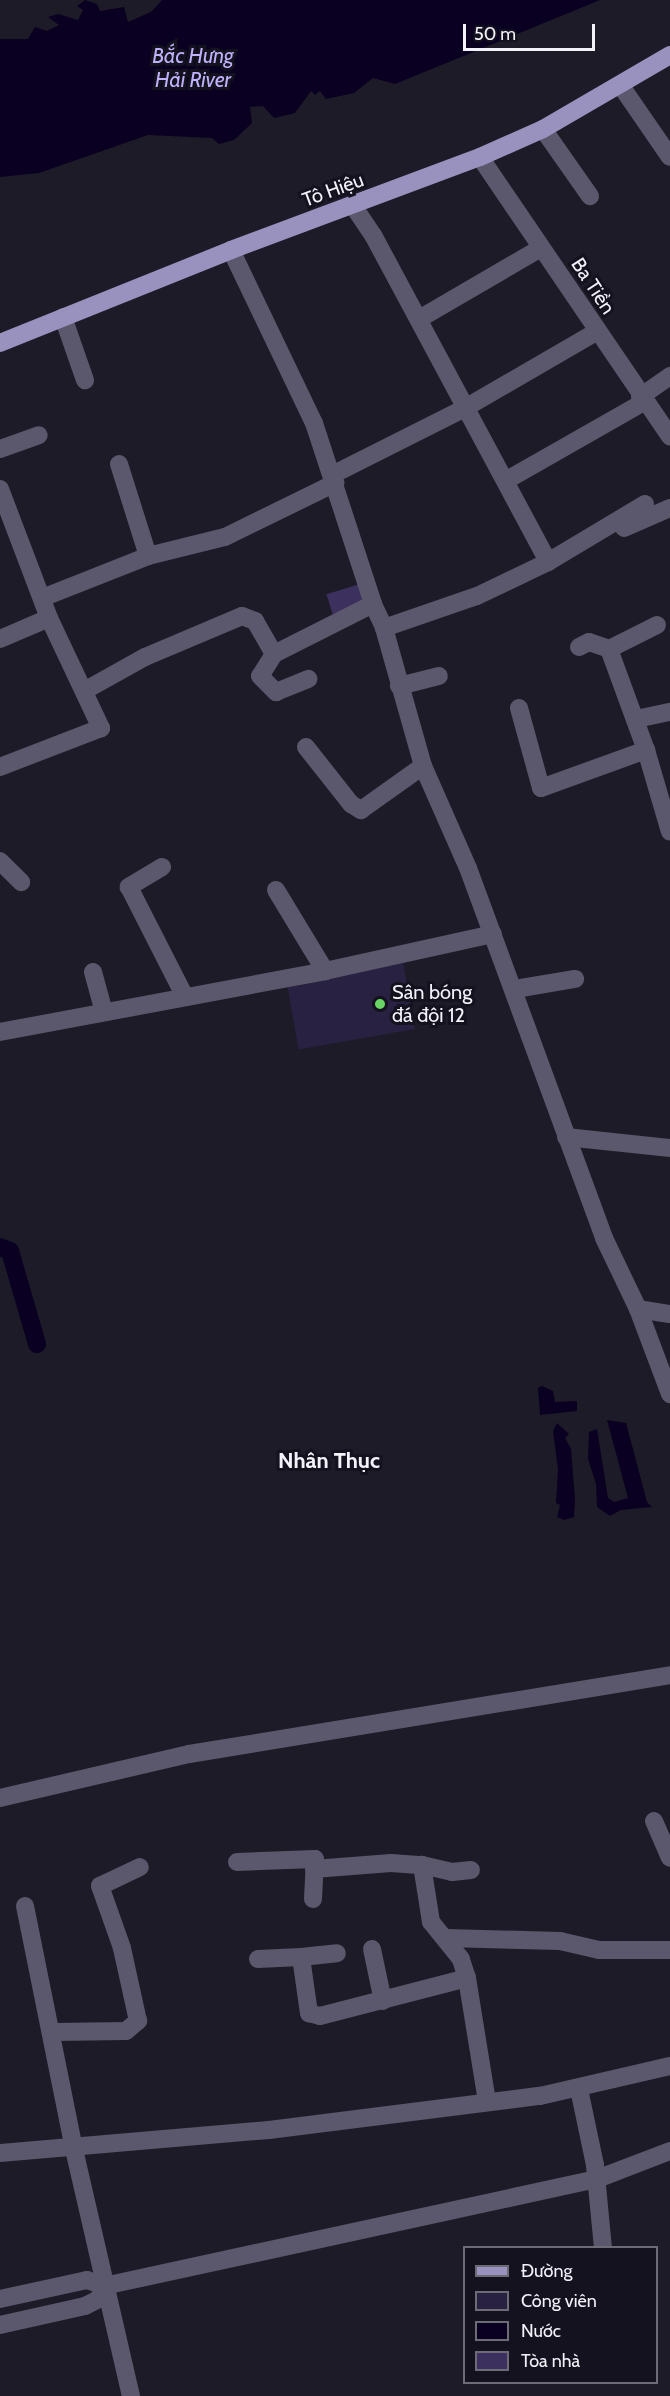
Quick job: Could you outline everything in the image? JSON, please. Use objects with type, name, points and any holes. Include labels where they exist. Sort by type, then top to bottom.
[{"type":"main road","name":"Tô Hiệu","points":[[0,343],[231,250],[354,207],[480,158],[543,129],[621,86],[670,55]]},
{"type":"street","points":[[621,86],[670,157]]},
{"type":"street","points":[[543,129],[591,196]]},
{"type":"street","name":"Ba Tiền","points":[[480,158],[642,400],[670,437]]},
{"type":"street","points":[[354,207],[419,319],[465,408],[507,480],[548,561]]},
{"type":"street","points":[[419,319],[541,248]]},
{"type":"street","points":[[231,250],[314,423],[373,604],[384,628],[423,766],[515,989],[604,1238],[638,1309],[670,1394]]},
{"type":"street","points":[[63,317],[85,380]]},
{"type":"street","points":[[42,598],[148,556],[225,537],[465,408],[596,332]]},
{"type":"street","points":[[507,480],[642,400],[670,376]]},
{"type":"street","points":[[0,449],[39,435]]},
{"type":"street","points":[[119,464],[148,556]]},
{"type":"street","points":[[0,489],[49,618],[101,728],[0,767]]},
{"type":"street","points":[[384,628],[456,605],[548,561],[645,504]]},
{"type":"street","points":[[582,549],[670,508]]},
{"type":"street","points":[[308,679],[276,692],[260,676],[274,654],[373,604]]},
{"type":"street","points":[[84,691],[145,657],[242,616],[255,621],[274,654]]},
{"type":"street","points":[[0,639],[49,618]]},
{"type":"street","points":[[579,646],[590,642],[609,649],[657,625]]},
{"type":"street","points":[[609,649],[636,719],[670,832]]},
{"type":"street","points":[[399,686],[439,676]]},
{"type":"street","points":[[519,708],[541,788],[646,750]]},
{"type":"street","points":[[636,719],[670,712]]},
{"type":"street","points":[[306,747],[351,804],[361,810],[423,766]]},
{"type":"street","points":[[0,861],[21,882]]},
{"type":"street","points":[[162,867],[129,887],[169,949],[184,995]]},
{"type":"street","points":[[276,891],[325,971]]},
{"type":"street","points":[[0,1032],[184,995],[325,971],[493,934]]},
{"type":"street","points":[[93,972],[104,1012]]},
{"type":"street","points":[[515,989],[575,979]]},
{"type":"street","points":[[566,1137],[670,1148]]},
{"type":"street","points":[[638,1309],[670,1314]]},
{"type":"street","points":[[0,1798],[189,1754],[493,1707],[670,1675]]},
{"type":"street","points":[[654,1821],[670,1858]]},
{"type":"street","points":[[237,1862],[315,1859],[312,1899]]},
{"type":"street","points":[[314,1869],[391,1863],[422,1865],[452,1872],[471,1869]]},
{"type":"street","points":[[422,1865],[431,1922],[461,1959],[467,1978],[495,2101]]},
{"type":"street","points":[[53,2032],[126,2031],[138,2021],[122,1948],[100,1886],[140,1867]]},
{"type":"street","points":[[25,1906],[53,2032],[73,2145],[131,2396]]},
{"type":"street","points":[[446,1938],[560,1941],[599,1950],[670,1950]]},
{"type":"street","points":[[372,1949],[383,2001]]},
{"type":"street","points":[[258,1959],[337,1953]]},
{"type":"street","points":[[301,1957],[309,2013],[320,2016],[467,1978]]},
{"type":"street","points":[[0,2153],[270,2130],[495,2101],[579,2089],[670,2066]]},
{"type":"street","points":[[579,2089],[597,2179],[603,2246]]},
{"type":"street","points":[[0,2299],[87,2280],[104,2286],[597,2179],[670,2151]]},
{"type":"street","points":[[0,2325],[85,2306],[99,2299],[104,2286]]},
{"type":"green space","points":[[403,962],[415,1029],[299,1049],[287,982]]},
{"type":"water","name":"Bắc Hưng Hải River","points":[[85,0],[97,4],[100,11],[124,7],[128,22],[151,12],[162,0],[600,0],[395,84],[373,78],[354,93],[326,99],[320,91],[315,95],[311,91],[295,113],[274,118],[263,106],[250,107],[252,123],[234,140],[219,144],[212,138],[148,135],[39,173],[0,177],[0,39],[28,39],[35,27],[47,31],[59,25],[48,17],[58,14],[78,20],[83,10],[77,6]]},
{"type":"water","points":[[542,1386],[553,1391],[555,1402],[577,1401],[577,1411],[540,1415],[538,1388]]},
{"type":"water","points":[[607,1420],[626,1423],[647,1502],[652,1507],[621,1510],[610,1516],[597,1507],[596,1484],[588,1459],[589,1432],[597,1429],[608,1498],[614,1502],[628,1498]]},
{"type":"water","points":[[557,1423],[569,1434],[565,1438],[571,1449],[575,1500],[574,1517],[564,1520],[557,1517],[560,1505],[556,1503],[558,1469],[553,1431]]},
{"type":"building","points":[[360,584],[366,604],[333,614],[327,594]]},
{"type":"waterway","points":[[0,1247],[10,1251],[37,1344]]},
{"type":"place","name":"Sân bóng đá đội 12","points":[[380,1004]]},
{"type":"district","name":"Nhân Thục","points":[[329,1461]]}]
